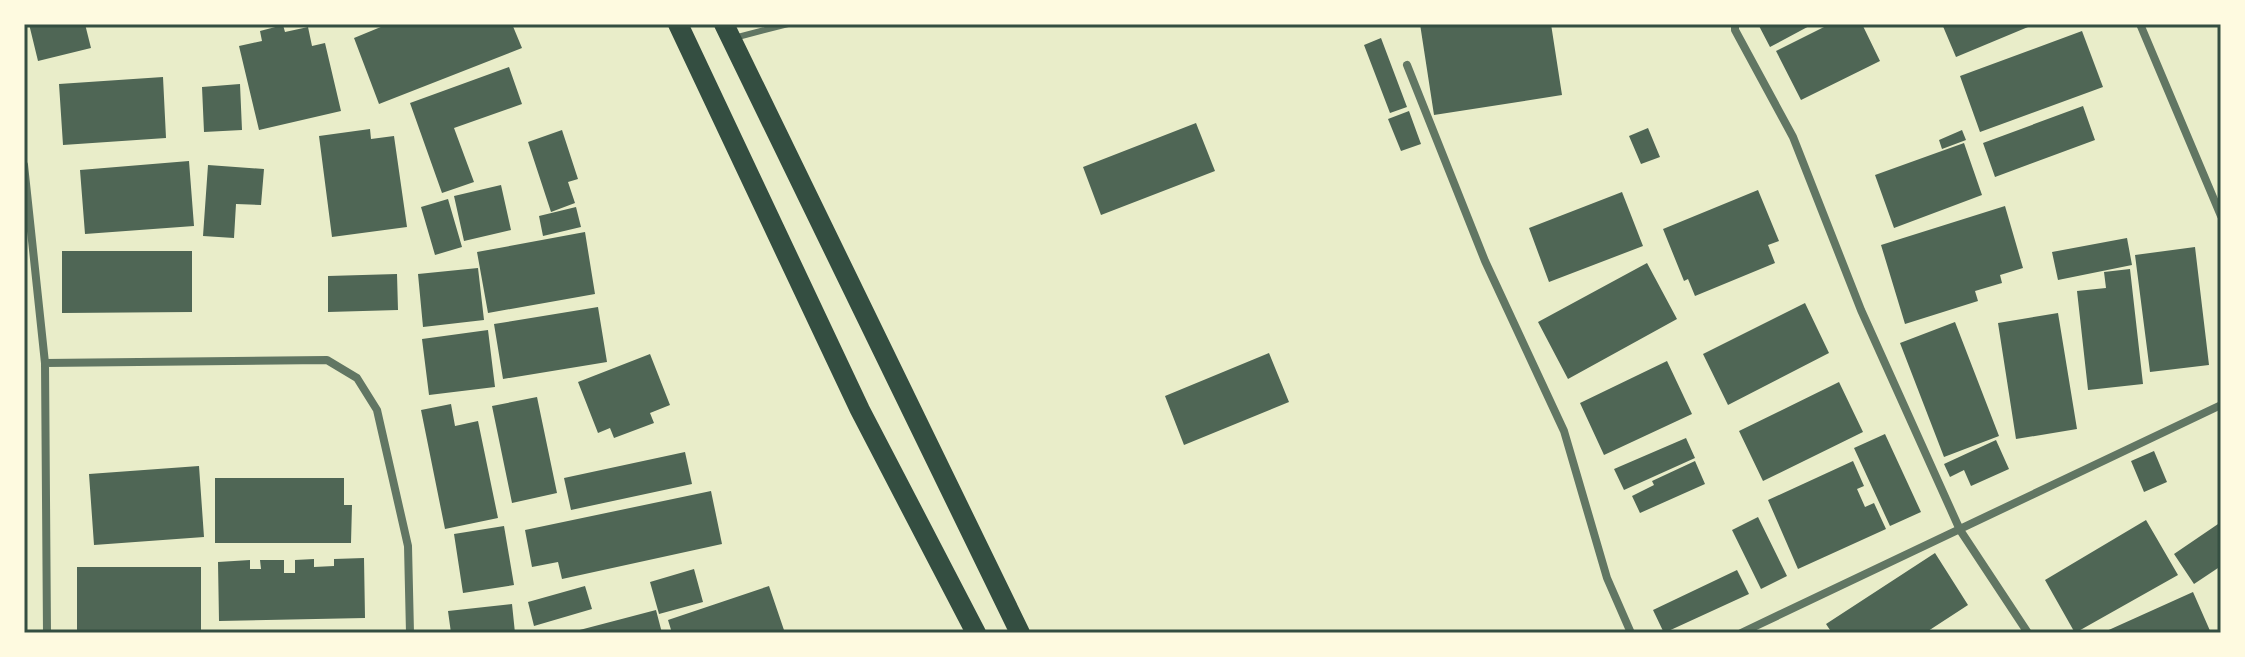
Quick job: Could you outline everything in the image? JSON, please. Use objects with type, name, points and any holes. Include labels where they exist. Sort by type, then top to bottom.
[{"type":"main road","points":[[678,24],[860,410],[976,633]]},
{"type":"main road","points":[[727,32],[1020,633]]},
{"type":"street","points":[[1735,24],[1735,30],[1793,137],[1861,310],[1960,530],[2028,633]]},
{"type":"street","points":[[2140,24],[2221,216]]},
{"type":"street","points":[[1407,65],[1485,261],[1564,431],[1607,578],[1631,633]]},
{"type":"street","points":[[24,165],[45,363],[47,633]]},
{"type":"street","points":[[45,363],[327,360],[357,378],[377,410],[408,546],[410,633]]},
{"type":"street","points":[[1741,633],[2221,405]]},
{"type":"lane","points":[[727,32],[788,24]]},
{"type":"building","points":[[29,24],[85,24],[91,48],[38,61]]},
{"type":"building","points":[[388,24],[512,24],[522,48],[379,104],[354,38]]},
{"type":"building","points":[[1420,24],[1551,24],[1562,95],[1434,115]]},
{"type":"building","points":[[1758,24],[1813,24],[1770,47]]},
{"type":"building","points":[[1830,24],[1862,24],[1880,61],[1801,100],[1776,51]]},
{"type":"building","points":[[1942,24],[2035,24],[1956,57]]},
{"type":"building","points":[[283,25],[285,32],[308,27],[312,46],[325,43],[341,111],[259,130],[239,46],[262,41],[260,31]]},
{"type":"building","points":[[2082,31],[2103,87],[1980,132],[1960,76]]},
{"type":"building","points":[[1381,38],[1407,107],[1390,113],[1364,45]]},
{"type":"building","points":[[509,67],[522,104],[454,128],[474,182],[442,193],[410,103]]},
{"type":"building","points":[[163,77],[166,138],[63,145],[59,84]]},
{"type":"building","points":[[240,84],[242,130],[204,132],[202,87]]},
{"type":"building","points":[[2083,106],[2095,140],[1995,177],[1983,143]]},
{"type":"building","points":[[1409,111],[1421,144],[1401,151],[1388,119]]},
{"type":"building","points":[[1196,123],[1215,171],[1101,215],[1083,167]]},
{"type":"building","points":[[1648,128],[1660,157],[1641,164],[1629,136]]},
{"type":"building","points":[[370,129],[371,139],[394,136],[407,227],[332,237],[319,136]]},
{"type":"building","points":[[562,130],[578,179],[568,182],[575,203],[551,212],[528,142]]},
{"type":"building","points":[[1962,130],[1966,140],[1942,149],[1939,140]]},
{"type":"building","points":[[1964,143],[1982,195],[1894,228],[1875,175]]},
{"type":"building","points":[[189,161],[194,226],[85,234],[80,170]]},
{"type":"building","points":[[208,165],[264,169],[261,205],[236,204],[234,238],[203,236]]},
{"type":"building","points":[[501,185],[511,230],[464,241],[454,196]]},
{"type":"building","points":[[1758,190],[1779,241],[1768,245],[1775,263],[1695,296],[1688,279],[1684,281],[1663,229]]},
{"type":"building","points":[[1622,192],[1643,246],[1549,282],[1529,228]]},
{"type":"building","points":[[448,199],[462,247],[435,255],[421,207]]},
{"type":"building","points":[[2005,206],[2023,268],[2000,275],[2002,283],[1975,291],[1978,301],[1905,324],[1881,245]]},
{"type":"building","points":[[576,207],[581,227],[543,236],[539,216]]},
{"type":"building","points":[[585,232],[595,294],[488,313],[477,252]]},
{"type":"building","points":[[2127,238],[2132,265],[2058,280],[2052,252]]},
{"type":"building","points":[[2195,247],[2209,365],[2150,372],[2135,255]]},
{"type":"building","points":[[62,251],[192,251],[192,312],[62,313]]},
{"type":"building","points":[[1647,263],[1677,319],[1568,379],[1538,322]]},
{"type":"building","points":[[478,268],[484,320],[423,327],[418,274]]},
{"type":"building","points":[[2130,269],[2143,384],[2088,390],[2077,291],[2106,288],[2104,272]]},
{"type":"building","points":[[397,274],[398,310],[328,312],[328,276]]},
{"type":"building","points":[[1805,303],[1829,353],[1728,405],[1703,354]]},
{"type":"building","points":[[598,307],[607,362],[503,379],[494,324]]},
{"type":"building","points":[[2058,313],[2077,429],[2016,439],[1998,323]]},
{"type":"building","points":[[1955,322],[1999,436],[1944,457],[1900,343]]},
{"type":"building","points":[[488,330],[495,387],[429,395],[422,339]]},
{"type":"building","points":[[1269,353],[1289,402],[1184,445],[1165,396]]},
{"type":"building","points":[[650,354],[670,405],[650,413],[654,423],[614,438],[610,428],[598,433],[578,382]]},
{"type":"building","points":[[1667,361],[1692,414],[1604,455],[1580,403]]},
{"type":"building","points":[[1839,382],[1863,432],[1763,481],[1739,431]]},
{"type":"building","points":[[537,397],[557,493],[512,503],[492,406]]},
{"type":"building","points":[[451,404],[455,426],[478,421],[498,518],[445,529],[421,410]]},
{"type":"building","points":[[1885,434],[1921,512],[1890,526],[1854,448]]},
{"type":"building","points":[[1686,438],[1695,458],[1624,490],[1614,469]]},
{"type":"building","points":[[1996,440],[2009,469],[1971,486],[1964,470],[1950,477],[1944,464]]},
{"type":"building","points":[[2154,451],[2167,482],[2144,492],[2131,461]]},
{"type":"building","points":[[685,452],[692,484],[571,510],[564,478]]},
{"type":"building","points":[[1695,461],[1705,484],[1640,513],[1632,496],[1654,485],[1652,481]]},
{"type":"building","points":[[1853,461],[1864,486],[1857,489],[1865,507],[1874,503],[1886,529],[1798,569],[1768,500]]},
{"type":"building","points":[[199,466],[204,537],[94,545],[89,474]]},
{"type":"building","points":[[215,478],[344,478],[344,505],[352,505],[351,543],[215,543]]},
{"type":"building","points":[[711,491],[722,544],[562,579],[558,562],[532,567],[525,530]]},
{"type":"building","points":[[1758,517],[1787,576],[1761,589],[1732,530]]},
{"type":"building","points":[[2146,520],[2178,575],[2075,633],[2045,580]]},
{"type":"building","points":[[2221,522],[2221,566],[2194,584],[2174,554]]},
{"type":"building","points":[[504,526],[514,585],[463,593],[454,534]]},
{"type":"building","points":[[1935,553],[1968,605],[1925,633],[1832,633],[1826,624]]},
{"type":"building","points":[[364,558],[365,618],[219,621],[218,562],[250,560],[250,569],[261,569],[260,560],[284,560],[284,573],[295,573],[295,560],[314,559],[314,567],[334,566],[334,559]]},
{"type":"building","points":[[77,567],[201,567],[201,633],[77,633]]},
{"type":"building","points":[[694,569],[703,602],[659,614],[650,582]]},
{"type":"building","points":[[1737,570],[1749,594],[1664,633],[1653,610]]},
{"type":"building","points":[[585,586],[592,609],[534,626],[528,602]]},
{"type":"building","points":[[769,586],[785,633],[672,633],[668,620]]},
{"type":"building","points":[[2193,592],[2211,633],[2102,633]]},
{"type":"building","points":[[512,604],[515,633],[451,633],[448,611]]},
{"type":"building","points":[[656,610],[662,633],[572,633],[572,632]]}]
